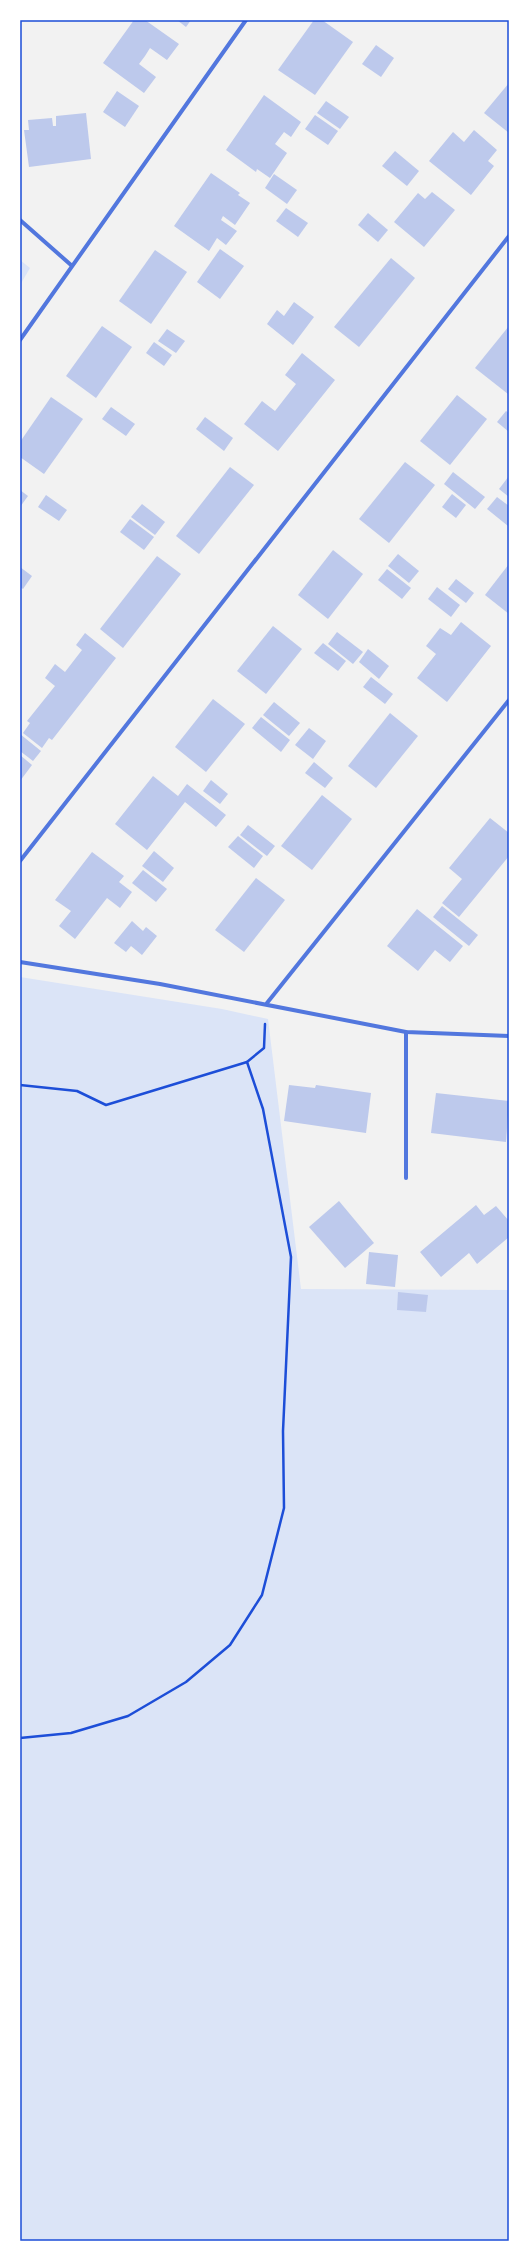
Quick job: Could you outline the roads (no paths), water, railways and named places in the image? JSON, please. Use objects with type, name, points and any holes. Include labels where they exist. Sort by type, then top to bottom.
[{"type":"street","points":[[20,340],[246,20]]},
{"type":"street","points":[[20,220],[72,265]]},
{"type":"street","points":[[20,861],[509,236]]},
{"type":"street","points":[[267,1004],[509,700]]},
{"type":"street","points":[[20,962],[267,1004],[406,1032],[509,1036]]},
{"type":"street","points":[[406,1032],[406,1178]]}]
